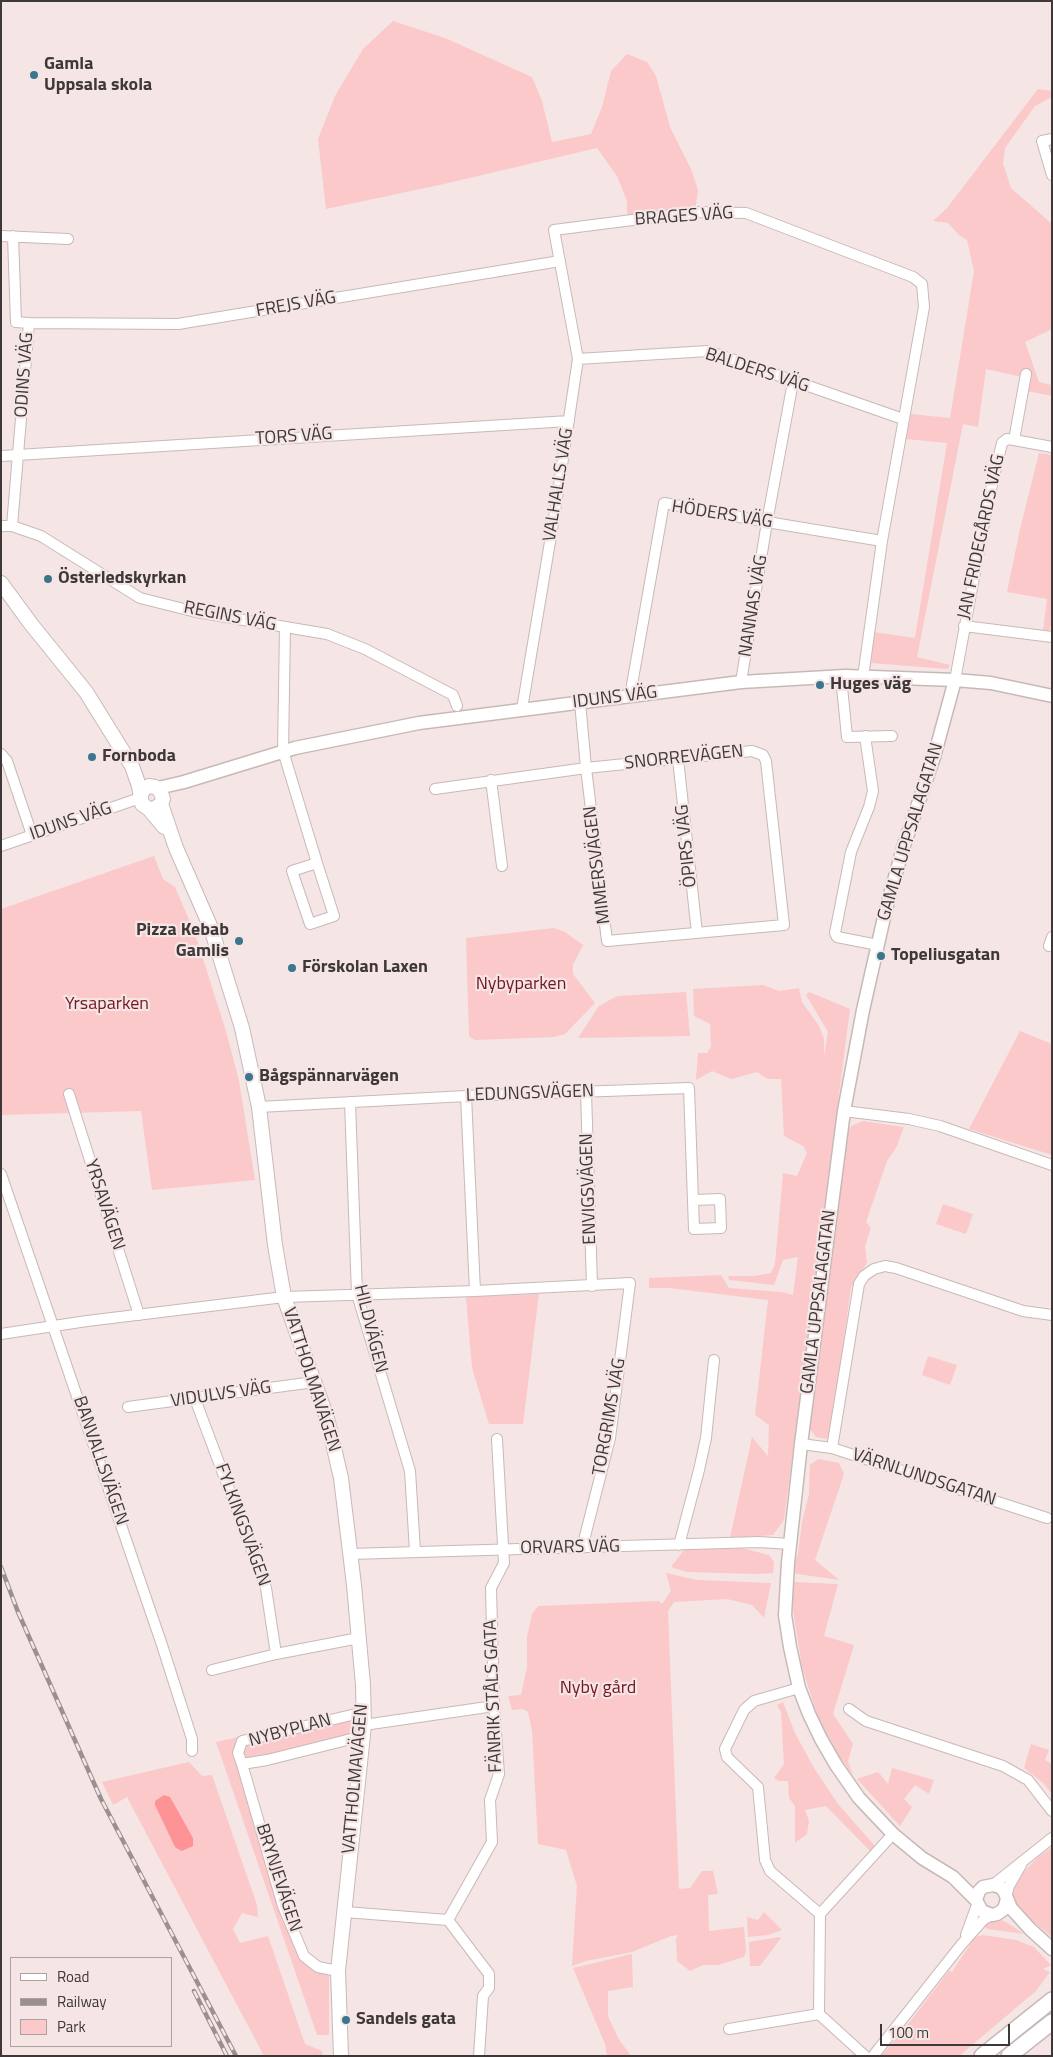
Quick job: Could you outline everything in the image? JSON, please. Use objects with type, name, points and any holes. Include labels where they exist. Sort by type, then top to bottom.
[{"type":"main road","name":"VATTHOLMAVÄGEN","points":[[1,583],[31,624],[86,692],[152,797],[211,928],[242,1028],[259,1107],[275,1246],[284,1298],[326,1418],[342,1478],[359,1638],[364,1724],[338,1971],[341,2056]]},
{"type":"main road","points":[[982,2056],[1052,2000]]},
{"type":"main road","points":[[1009,2056],[1052,2022]]},
{"type":"street","points":[[1052,139],[1042,141],[1052,175]]},
{"type":"street","name":"BRAGES VÄG","points":[[560,262],[554,230],[695,212],[746,213],[913,277],[922,284],[924,307],[903,419]]},
{"type":"street","points":[[1,236],[68,239]]},
{"type":"street","name":"ODINS VÄG","points":[[12,526],[29,323],[16,322],[13,236]]},
{"type":"street","name":"FREJS VÄG","points":[[29,323],[178,324],[560,262]]},
{"type":"street","name":"VALHALLS VÄG","points":[[522,709],[578,359],[560,262]]},
{"type":"street","name":"BALDERS VÄG","points":[[578,359],[708,351],[903,419]]},
{"type":"street","name":"JAN FRIDEGÅRDS VÄG","points":[[955,680],[988,502],[1002,443],[1006,439],[1014,440],[1026,374]]},
{"type":"street","name":"NANNAS VÄG","points":[[741,682],[767,522],[793,382]]},
{"type":"street","points":[[863,677],[882,541],[903,419]]},
{"type":"street","name":"TORS VÄG","points":[[1,456],[569,421]]},
{"type":"street","points":[[1014,440],[1052,447]]},
{"type":"street","name":"HÖDERS VÄG","points":[[630,696],[664,504],[882,541]]},
{"type":"street","name":"REGINS VÄG","points":[[1,526],[12,526],[41,536],[140,598],[196,612],[327,634],[364,649],[453,695],[457,706]]},
{"type":"street","points":[[964,626],[1052,637]]},
{"type":"street","points":[[285,627],[283,751],[334,916],[310,924],[292,871],[317,863]]},
{"type":"street","points":[[841,676],[847,737],[892,736]]},
{"type":"street","name":"IDUNS VÄG","points":[[1,846],[152,797],[184,782],[283,751],[419,723],[741,682],[841,676],[991,683],[1052,696]]},
{"type":"street","name":"GAMLA UPPSALAGATAN","points":[[955,680],[934,757],[903,848],[878,945],[863,1010],[844,1111],[801,1444],[790,1544],[785,1615],[799,1688],[821,1739],[836,1765],[859,1798],[893,1834],[922,1858],[953,1877],[977,1903]]},
{"type":"street","name":"MIMERSVÄGEN","points":[[580,702],[607,941],[784,924]]},
{"type":"street","points":[[865,736],[872,791],[869,807],[851,852],[835,933],[838,937],[878,945]]},
{"type":"street","name":"SNORREVÄGEN","points":[[435,789],[586,768],[752,751],[763,755],[766,761],[784,924]]},
{"type":"street","points":[[1,754],[7,761],[32,835]]},
{"type":"street","name":"ÖPIRS VÄG","points":[[678,759],[697,933]]},
{"type":"street","points":[[491,780],[502,866]]},
{"type":"street","name":"LEDUNGSVÄGEN","points":[[259,1107],[466,1096],[689,1088],[693,1200]]},
{"type":"street","name":"ENVIGSVÄGEN","points":[[586,1092],[592,1286]]},
{"type":"street","name":"YRSAVÄGEN","points":[[69,1094],[139,1315]]},
{"type":"street","points":[[466,1096],[475,1291]]},
{"type":"street","name":"HILDVÄGEN","points":[[350,1102],[358,1294],[410,1471],[415,1551]]},
{"type":"street","points":[[844,1111],[909,1119],[940,1126],[1052,1165]]},
{"type":"street","name":"BANVALLSVÄGEN","points":[[1,1174],[162,1645],[192,1739],[192,1751]]},
{"type":"street","points":[[832,1448],[859,1284],[864,1276],[874,1269],[885,1266],[896,1268],[1023,1312],[1052,1315]]},
{"type":"street","name":"TORGRIMS VÄG","points":[[582,1548],[610,1438],[630,1283],[592,1286]]},
{"type":"street","points":[[1,1334],[284,1298],[592,1286]]},
{"type":"street","points":[[679,1545],[706,1438],[714,1360]]},
{"type":"street","name":"VIDULVS VÄG","points":[[128,1407],[314,1382]]},
{"type":"street","name":"FYLKINGSVÄGEN","points":[[195,1399],[266,1588],[276,1654]]},
{"type":"street","name":"FÄNRIK STÅLS GATA","points":[[448,1920],[492,1842],[490,1800],[499,1774],[494,1706],[491,1588],[504,1563],[497,1438]]},
{"type":"street","name":"VÄRNLUNDSGATAN","points":[[801,1444],[832,1448],[1046,1518]]},
{"type":"street","name":"ORVARS VÄG","points":[[350,1554],[759,1542],[790,1544]]},
{"type":"street","points":[[212,1670],[276,1654],[359,1638]]},
{"type":"street","points":[[799,1688],[754,1701],[744,1710],[724,1749],[727,1757],[758,1787],[765,1860],[770,1871],[820,1914]]},
{"type":"street","points":[[364,1724],[494,1706]]},
{"type":"street","points":[[849,1709],[866,1721],[1003,1766],[1028,1780],[1052,1811]]},
{"type":"street","name":"NYBYPLAN","points":[[364,1724],[267,1760],[242,1764],[238,1753],[242,1741],[364,1724]]},
{"type":"street","name":"BRYNJEVÄGEN","points":[[242,1764],[283,1906],[304,1956],[318,1967],[338,1971]]},
{"type":"street","points":[[865,2056],[819,2014],[820,1914],[893,1834]]},
{"type":"street","points":[[961,1944],[977,1903],[979,1891],[1052,1838]]},
{"type":"street","points":[[873,2056],[961,1944],[984,1919],[1004,1909],[1009,1886],[1024,1860]]},
{"type":"street","name":"GAMLA UPPSALAGATAN","points":[[953,1877],[988,1886]]},
{"type":"street","points":[[988,1886],[1000,1887],[1011,1908],[1052,1949]]},
{"type":"street","points":[[977,1903],[982,1911],[1030,1929]]},
{"type":"street","points":[[345,1912],[448,1920],[489,1974],[489,1988],[483,1996],[479,2056]]},
{"type":"street","points":[[729,2029],[819,2014]]},
{"type":"green space","points":[[393,21],[445,38],[532,77],[542,101],[552,142],[591,134],[602,107],[611,71],[627,54],[647,62],[656,76],[670,127],[691,169],[698,190],[695,212],[627,221],[627,201],[617,176],[597,148],[444,184],[326,209],[318,139],[335,96],[363,49]]},
{"type":"green space","points":[[1038,89],[1052,91],[1052,97],[1035,106],[1005,148],[1003,163],[1011,188],[1052,224],[1052,329],[1025,342],[1039,382],[1052,385],[1052,396],[1027,391],[1031,372],[1024,369],[1022,377],[986,369],[978,427],[963,424],[917,657],[950,665],[948,669],[871,663],[874,632],[915,638],[947,443],[906,439],[911,414],[950,418],[974,271],[967,240],[959,235],[948,223],[933,221],[947,208]]},
{"type":"green space","points":[[1039,453],[1052,455],[1052,609],[1050,630],[1043,631],[1047,599],[1007,592]]},
{"type":"green space","name":"Yrsaparken","points":[[154,856],[163,879],[175,887],[195,934],[226,1031],[239,1081],[255,1180],[152,1190],[141,1111],[1,1115],[1,909]]},
{"type":"green space","name":"Nybyparken","points":[[554,928],[565,932],[583,945],[573,965],[573,974],[595,1003],[565,1034],[554,1037],[475,1040],[469,1036],[466,938]]},
{"type":"green space","points":[[763,985],[779,991],[799,988],[802,1002],[819,1026],[824,1039],[824,1056],[828,1032],[806,995],[809,992],[850,1009],[784,1520],[773,1535],[730,1538],[752,1437],[768,1456],[769,1425],[755,1415],[768,1300],[669,1288],[649,1288],[649,1278],[721,1275],[729,1288],[782,1292],[793,1295],[798,1257],[783,1260],[774,1285],[729,1280],[728,1276],[754,1276],[771,1273],[775,1264],[783,1173],[797,1176],[807,1153],[803,1146],[784,1136],[781,1079],[768,1079],[757,1072],[731,1079],[712,1071],[696,1080],[698,1053],[707,1053],[711,1046],[710,1024],[694,1016],[693,989]]},
{"type":"green space","points":[[686,992],[690,1036],[578,1038],[599,1006],[617,996]]},
{"type":"green space","points":[[1020,1031],[1052,1044],[1052,1155],[969,1129]]},
{"type":"green space","points":[[863,1121],[904,1127],[896,1148],[887,1161],[866,1222],[871,1228],[865,1246],[867,1263],[851,1287],[831,1433],[826,1439],[816,1437],[809,1428],[809,1415],[848,1132],[851,1126]]},
{"type":"green space","points":[[943,1204],[973,1214],[966,1234],[936,1224]]},
{"type":"green space","points":[[539,1294],[523,1424],[489,1424],[472,1368],[466,1297]]},
{"type":"green space","points":[[928,1356],[957,1365],[950,1385],[922,1375]]},
{"type":"green space","points":[[818,1459],[839,1463],[844,1474],[815,1560],[839,1580],[791,1573],[798,1554],[802,1522],[809,1494],[810,1465]]},
{"type":"green space","points":[[742,1548],[769,1555],[774,1562],[773,1573],[687,1572],[671,1567],[684,1550]]},
{"type":"green space","name":"Nyby gård","points":[[666,1573],[697,1580],[771,1583],[764,1618],[752,1605],[727,1599],[674,1602],[668,1611],[679,1889],[690,1888],[702,1871],[713,1871],[718,1894],[708,1895],[709,1931],[744,1927],[746,1951],[744,1957],[718,1965],[703,1965],[690,1971],[677,1961],[676,1938],[679,1935],[671,1936],[632,1952],[586,1961],[572,1966],[577,1886],[566,1850],[538,1844],[532,1731],[528,1712],[523,1709],[512,1710],[508,1696],[521,1695],[527,1667],[527,1637],[532,1614],[538,1606],[659,1601],[662,1604],[671,1591]]},
{"type":"green space","points":[[793,1582],[838,1584],[824,1636],[854,1645],[833,1714],[853,1744],[848,1761],[853,1775],[839,1756],[819,1721],[802,1667],[792,1603]]},
{"type":"green space","points":[[783,1702],[795,1733],[814,1768],[838,1804],[875,1846],[871,1852],[826,1806],[805,1810],[809,1821],[807,1834],[795,1843],[795,1806],[789,1798],[788,1781],[779,1781],[774,1778],[784,1764],[781,1712],[777,1705]]},
{"type":"green space","points":[[364,1712],[363,1736],[242,1764],[304,1956],[329,1969],[329,2035],[317,2035],[216,1742],[239,1737],[242,1741]]},
{"type":"green space","points":[[1031,1744],[1049,1750],[1045,1760],[1052,1764],[1052,1794],[1043,1783],[1024,1768]]},
{"type":"green space","points":[[189,1762],[202,1776],[212,1775],[257,1905],[258,1917],[242,1913],[233,1929],[240,1943],[268,1936],[305,2044],[322,2051],[323,2056],[264,2056],[127,1797],[113,1805],[102,1782]]},
{"type":"green space","points":[[892,1768],[934,1780],[929,1794],[915,1785],[904,1799],[912,1807],[900,1826],[857,1779],[878,1772],[888,1784]]},
{"type":"green space","points":[[1052,1847],[1052,1937],[1019,1910],[1010,1895],[1013,1885],[1019,1877],[1037,1858]]},
{"type":"green space","points":[[764,1912],[782,1930],[768,1935],[748,1937],[747,1917],[758,1920]]},
{"type":"green space","points":[[998,1919],[1024,1934],[988,1929],[983,1926],[990,1920]]},
{"type":"green space","points":[[983,1935],[1016,1940],[1034,1947],[1051,1965],[1043,1969],[1050,1972],[1036,1991],[959,2056],[881,2056],[949,1971],[952,1972],[975,1937]]},
{"type":"green space","points":[[781,1938],[760,1966],[750,1966],[749,1942]]},
{"type":"green space","points":[[632,1954],[633,1987],[608,1991],[608,2016],[618,2038],[631,2056],[607,2056],[605,2044],[573,1968]]},
{"type":"shaded area","points":[[164,1795],[170,1797],[193,1838],[193,1846],[182,1851],[174,1845],[155,1805],[155,1801]]},
{"type":"railway","points":[[1,1567],[18,1612],[101,1799],[236,2056]]},
{"type":"railway","points":[[194,1991],[227,2056]]},
{"type":"place","name":"Gamla Uppsala skola","points":[[34,75]]},
{"type":"place","name":"Österledskyrkan","points":[[48,579]]},
{"type":"place","name":"Huges väg","points":[[820,685]]},
{"type":"place","name":"Fornboda","points":[[92,757]]},
{"type":"place","name":"Pizza Kebab Gamlis","points":[[239,941]]},
{"type":"place","name":"Topeliusgatan","points":[[881,956]]},
{"type":"place","name":"Förskolan Laxen","points":[[292,968]]},
{"type":"place","name":"Bågspännarvägen","points":[[249,1077]]},
{"type":"place","name":"Sandels gata","points":[[346,2020]]}]
